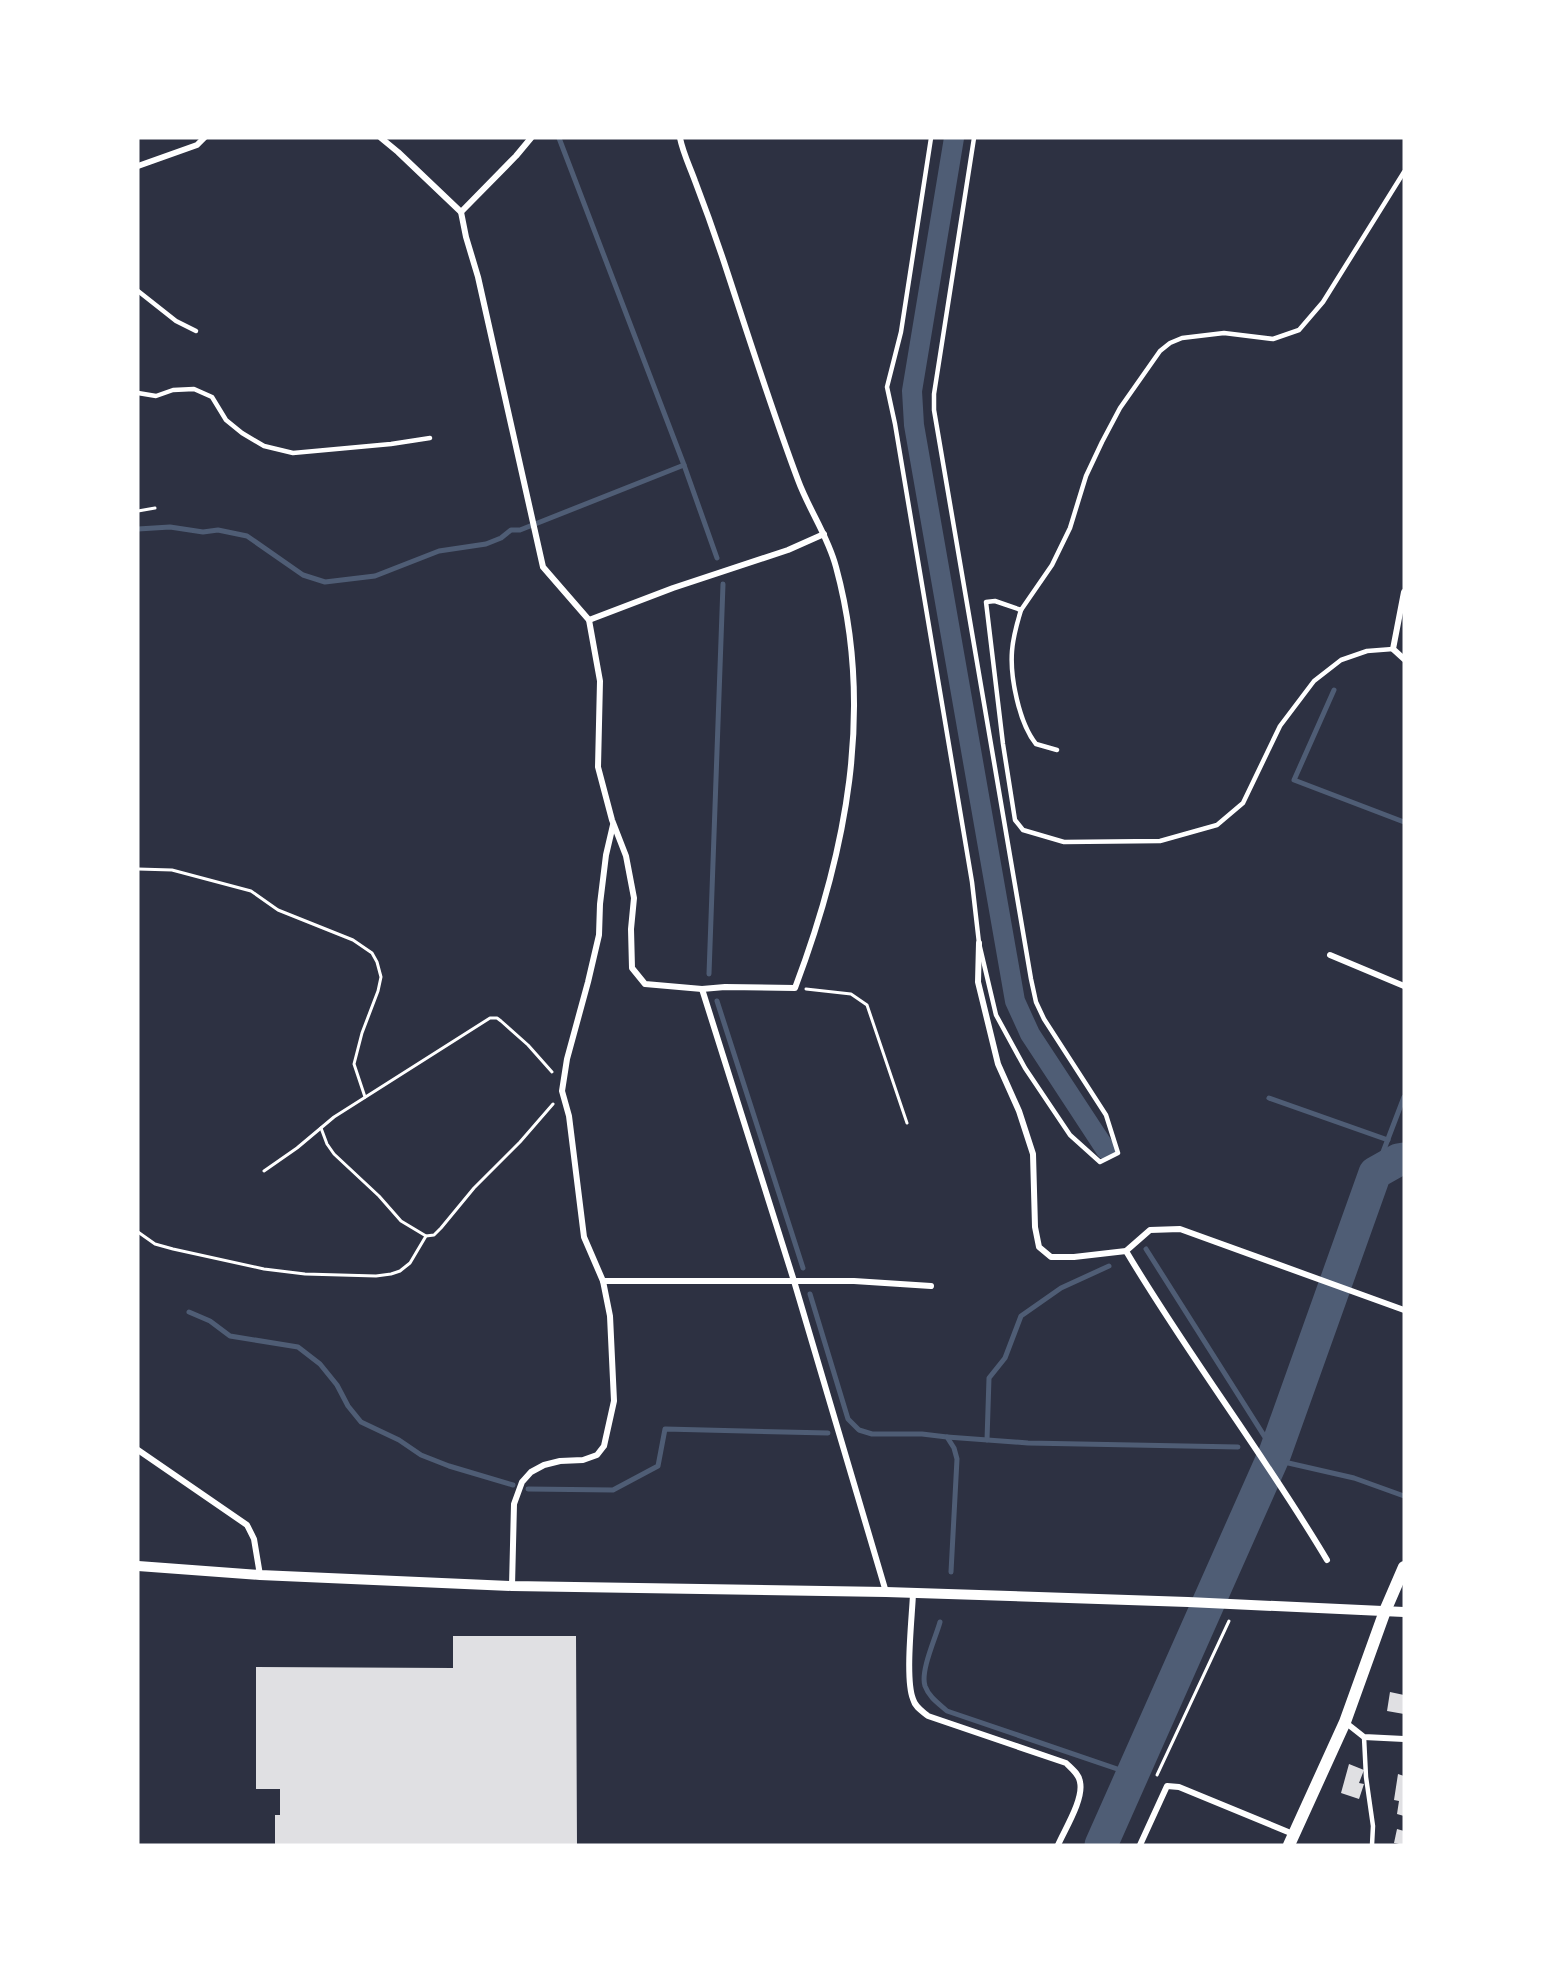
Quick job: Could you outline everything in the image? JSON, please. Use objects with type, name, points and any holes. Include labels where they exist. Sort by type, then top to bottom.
[{"type":"main road","points":[[1291,1840],[1345,1722],[1385,1611],[1404,1567]]},
{"type":"street","points":[[138,166],[197,145],[204,138]]},
{"type":"street","points":[[381,138],[461,212],[478,276],[543,567],[589,620],[600,681],[598,767],[614,825],[626,856],[634,898],[631,929],[632,968],[645,984],[702,989],[795,988],[813,942],[829,886],[853,765],[854,690],[851,648],[832,550],[799,483],[680,138]]},
{"type":"street","points":[[461,212],[531,138]]},
{"type":"street","points":[[589,620],[673,588],[788,550],[824,534]]},
{"type":"street","points":[[1404,592],[1393,649],[1404,659]]},
{"type":"street","points":[[512,1586],[514,1504],[522,1482],[531,1472],[544,1465],[560,1461],[583,1460],[597,1455],[604,1446],[614,1401],[610,1316],[603,1281],[584,1237],[569,1116],[562,1091],[567,1059],[599,935],[606,855],[614,825]]},
{"type":"street","points":[[979,943],[978,982],[998,1064],[1019,1111],[1033,1154],[1035,1227],[1039,1247],[1052,1257],[1126,1251],[1150,1230],[1180,1229],[1404,1310]]},
{"type":"street","points":[[1330,955],[1404,986]]},
{"type":"street","points":[[702,989],[794,1281],[886,1592]]},
{"type":"street","points":[[1126,1251],[1327,1560]]},
{"type":"street","points":[[603,1281],[854,1281],[931,1286]]},
{"type":"street","points":[[138,1450],[247,1525],[254,1539],[260,1575]]},
{"type":"street","points":[[138,1566],[260,1575],[512,1586],[886,1592],[1404,1612]]},
{"type":"street","points":[[914,1594],[910,1685],[913,1700],[928,1716],[1066,1763],[1076,1772],[1080,1782],[1080,1796],[1058,1845]]},
{"type":"street","points":[[1345,1722],[1364,1737],[1404,1739]]},
{"type":"street","points":[[1140,1845],[1167,1786],[1179,1787],[1291,1840]]},
{"type":"lane","points":[[932,138],[901,332],[887,387],[972,882],[979,943],[996,1015],[1025,1068],[1070,1135],[1100,1162],[1118,1153],[1106,1115],[1044,1019],[1036,1002],[934,410],[934,394],[974,138]]},
{"type":"lane","points":[[1057,750],[1036,744],[1026,728],[1020,710],[1012,651],[1021,610],[1052,565],[1070,528],[1086,476],[1120,408],[1160,351],[1170,343],[1182,338],[1224,333],[1274,339],[1299,330],[1323,302],[1404,172]]},
{"type":"lane","points":[[138,291],[176,321],[196,331]]},
{"type":"lane","points":[[138,393],[156,396],[173,390],[194,389],[212,397],[226,420],[242,433],[264,446],[293,453],[430,438]]},
{"type":"lane","points":[[1021,610],[995,601],[986,602],[1003,744],[1015,820],[1023,830],[1064,842],[1160,841],[1217,825],[1243,803],[1280,726],[1314,681],[1341,660],[1367,651],[1393,649]]},
{"type":"lane","points":[[1364,1737],[1366,1777],[1373,1826],[1372,1845]]},
{"type":"path","points":[[138,512],[154,508]]},
{"type":"path","points":[[138,869],[172,870],[251,891],[278,910],[353,940],[372,953],[381,977],[354,1064],[365,1097]]},
{"type":"path","points":[[795,988],[851,994],[867,1005],[907,1122]]},
{"type":"path","points":[[264,1171],[365,1097],[490,1018],[501,1021],[528,1045],[553,1073],[564,1079]]},
{"type":"path","points":[[321,1128],[334,1154],[379,1196],[401,1221],[426,1236],[434,1235],[474,1188],[552,1106],[558,1100],[564,1099]]},
{"type":"path","points":[[138,1232],[155,1244],[264,1269],[305,1274],[376,1276],[400,1271],[410,1263],[426,1236]]},
{"type":"path","points":[[1157,1774],[1229,1621]]},
{"type":"building","points":[[453,1636],[576,1636],[577,1845],[275,1845],[275,1815],[280,1815],[280,1789],[256,1789],[256,1667],[453,1668]]},
{"type":"building","points":[[1390,1692],[1404,1695],[1404,1714],[1387,1711]]},
{"type":"building","points":[[1349,1764],[1364,1770],[1359,1783],[1364,1784],[1359,1799],[1341,1793]]},
{"type":"building","points":[[1398,1774],[1404,1776],[1404,1816],[1397,1814],[1399,1801],[1394,1800]]},
{"type":"building","points":[[1397,1829],[1404,1831],[1404,1845],[1394,1843]]},
{"type":"waterway","points":[[559,138],[684,465],[717,558]]},
{"type":"waterway","points":[[954,138],[912,391],[914,425],[1015,1001],[1030,1034],[1106,1150]]},
{"type":"waterway","points":[[138,529],[170,527],[203,532],[218,530],[247,536],[303,575],[325,582],[375,576],[439,551],[486,544],[501,538],[511,530],[520,530],[684,465]]},
{"type":"waterway","points":[[709,974],[723,584]]},
{"type":"waterway","points":[[1334,690],[1294,780],[1404,822]]},
{"type":"waterway","points":[[717,1001],[803,1268]]},
{"type":"waterway","points":[[1375,1173],[1404,1097]]},
{"type":"waterway","points":[[1269,1098],[1388,1140]]},
{"type":"waterway","points":[[1101,1845],[1275,1453],[1375,1173],[1404,1159]]},
{"type":"waterway","points":[[1146,1249],[1275,1453],[1284,1462],[1354,1478],[1404,1496]]},
{"type":"waterway","points":[[987,1440],[989,1378],[1005,1358],[1021,1316],[1061,1288],[1109,1266]]},
{"type":"waterway","points":[[810,1294],[848,1419],[859,1430],[872,1434],[922,1434],[947,1437],[954,1448],[957,1459],[951,1572]]},
{"type":"waterway","points":[[189,1312],[210,1321],[230,1336],[298,1347],[320,1364],[361,1422],[399,1440],[421,1455],[513,1485]]},
{"type":"waterway","points":[[528,1489],[613,1490],[658,1466],[665,1429],[828,1433]]},
{"type":"waterway","points":[[947,1437],[1028,1443],[1238,1447]]},
{"type":"waterway","points":[[940,1622],[926,1663],[924,1680],[934,1700],[947,1711],[1132,1774]]}]
